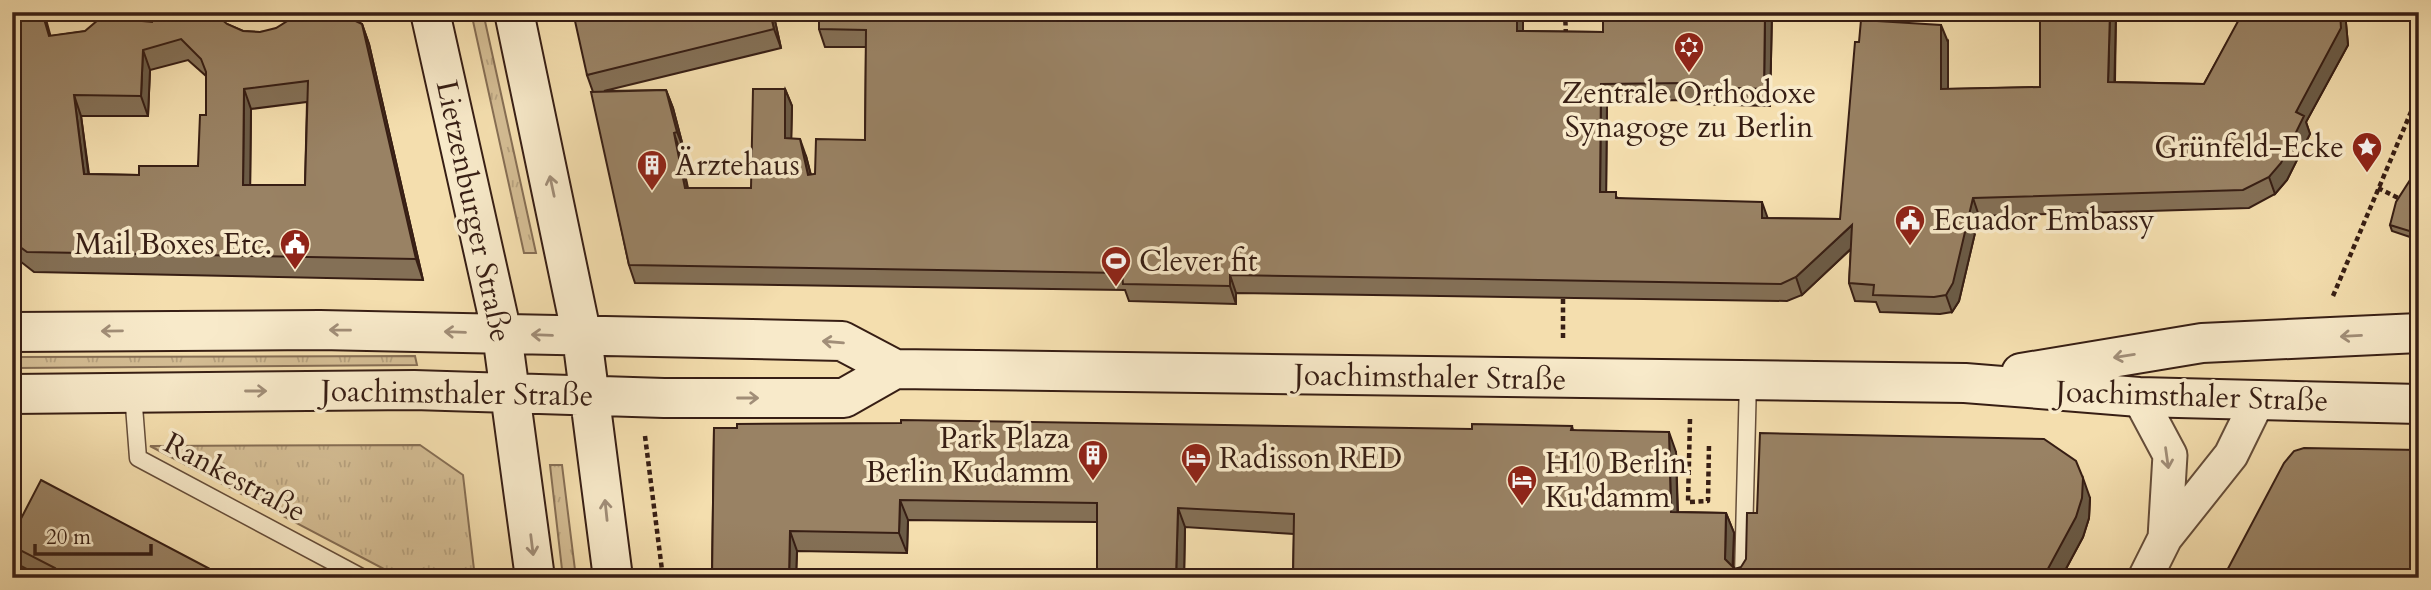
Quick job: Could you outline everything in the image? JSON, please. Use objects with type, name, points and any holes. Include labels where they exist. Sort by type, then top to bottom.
[{"type":"main road","name":"Lietzenburger Straße","points":[[430,12],[502,334],[535,578]]},
{"type":"main road","points":[[514,12],[582,337],[613,578]]},
{"type":"main road","name":"Joachimsthaler Straße","points":[[12,332],[320,330],[842,341],[895,369],[1965,383],[2139,397],[2419,404]]},
{"type":"main road","name":"Joachimsthaler Straße","points":[[1965,383],[2202,343],[2419,333]]},
{"type":"main road","name":"Joachimsthaler Straße","points":[[12,394],[132,391],[845,398],[895,369]]},
{"type":"street","points":[[2139,397],[2170,455],[2165,538]]},
{"type":"street","points":[[2144,578],[2165,538],[2231,455],[2258,400]]},
{"type":"lane","points":[[1743,578],[1748,380]]},
{"type":"lane","name":"Rankestraße","points":[[132,391],[138,458],[363,578]]},
{"type":"path","points":[[1565,12],[1566,49]]},
{"type":"path","points":[[2333,296],[2419,93]]},
{"type":"path","points":[[2378,188],[2411,205]]},
{"type":"path","points":[[1689,461],[1688,502],[1708,501],[1709,444]]},
{"type":"path","points":[[651,468],[663,578]]},
{"type":"green space","points":[[471,12],[483,12],[536,253],[524,253]]},
{"type":"green space","points":[[415,356],[417,365],[15,368],[15,357]]},
{"type":"green space","points":[[420,445],[463,475],[475,578],[401,578],[150,446]]},
{"type":"green space","points":[[550,465],[562,465],[576,578],[563,578]]},
{"type":"building","points":[[12,12],[42,12],[49,36],[85,31],[98,20],[109,18],[152,22],[153,12],[213,12],[227,24],[243,31],[260,32],[276,28],[292,18],[296,12],[350,12],[349,18],[362,24],[416,259],[27,252],[12,241]],"holes":[[[181,39],[201,59],[206,72],[206,115],[200,115],[198,166],[139,166],[139,175],[84,174],[74,95],[141,96],[143,50]],[[308,81],[305,185],[243,185],[244,89]]]},
{"type":"building","points":[[573,12],[770,12],[774,29],[587,75]]},
{"type":"building","points":[[819,12],[1517,12],[1517,31],[1603,32],[1603,12],[1765,12],[1764,89],[1683,86],[1683,83],[1601,84],[1600,192],[1616,192],[1616,198],[1762,202],[1762,218],[1840,219],[1855,42],[1859,42],[1861,20],[1941,25],[1941,89],[2040,87],[2040,12],[2110,12],[2108,82],[2204,84],[2243,12],[2340,12],[2341,28],[2296,112],[2304,116],[2281,163],[2269,177],[2243,190],[1973,198],[1953,283],[1946,295],[1934,297],[1873,295],[1874,285],[1849,283],[1852,225],[1796,277],[1781,284],[1230,275],[1230,286],[1123,284],[1122,273],[629,265],[591,92],[666,90],[677,132],[674,133],[685,188],[751,188],[753,89],[785,89],[785,138],[800,139],[808,175],[815,174],[816,139],[865,140],[866,30],[819,29]]},
{"type":"building","points":[[2419,166],[2419,234],[2390,225],[2396,202]]},
{"type":"building","points":[[901,420],[1472,429],[1472,424],[1669,432],[1671,512],[1726,513],[1725,559],[1735,569],[1741,567],[1746,559],[1747,513],[1757,513],[1760,433],[2044,439],[2076,461],[2083,478],[2082,498],[2076,517],[2043,578],[1293,578],[1294,514],[1178,508],[1176,578],[1097,578],[1097,503],[900,500],[899,533],[790,531],[789,578],[712,578],[714,428],[737,428],[737,424],[901,423]]},
{"type":"building","points":[[2304,448],[2419,450],[2419,578],[2223,578],[2284,463],[2294,451]]},
{"type":"building","points":[[41,480],[227,578],[52,578],[55,568],[12,546],[12,536]]},
{"type":"place","name":"Zentrale Orthodoxe Synagoge zu Berlin","points":[[1689,74]]},
{"type":"place","name":"Grünfeld-Ecke","points":[[2367,174]]},
{"type":"place","name":"Ärztehaus","points":[[652,192]]},
{"type":"place","name":"Ecuador Embassy","points":[[1910,247]]},
{"type":"place","name":"Mail Boxes Etc.","points":[[295,271]]},
{"type":"place","name":"Clever fit","points":[[1116,288]]},
{"type":"place","name":"Park Plaza Berlin Kudamm","points":[[1093,482]]},
{"type":"place","name":"Radisson RED","points":[[1196,485]]},
{"type":"place","name":"H10 Berlin Ku'damm","points":[[1522,507]]}]
